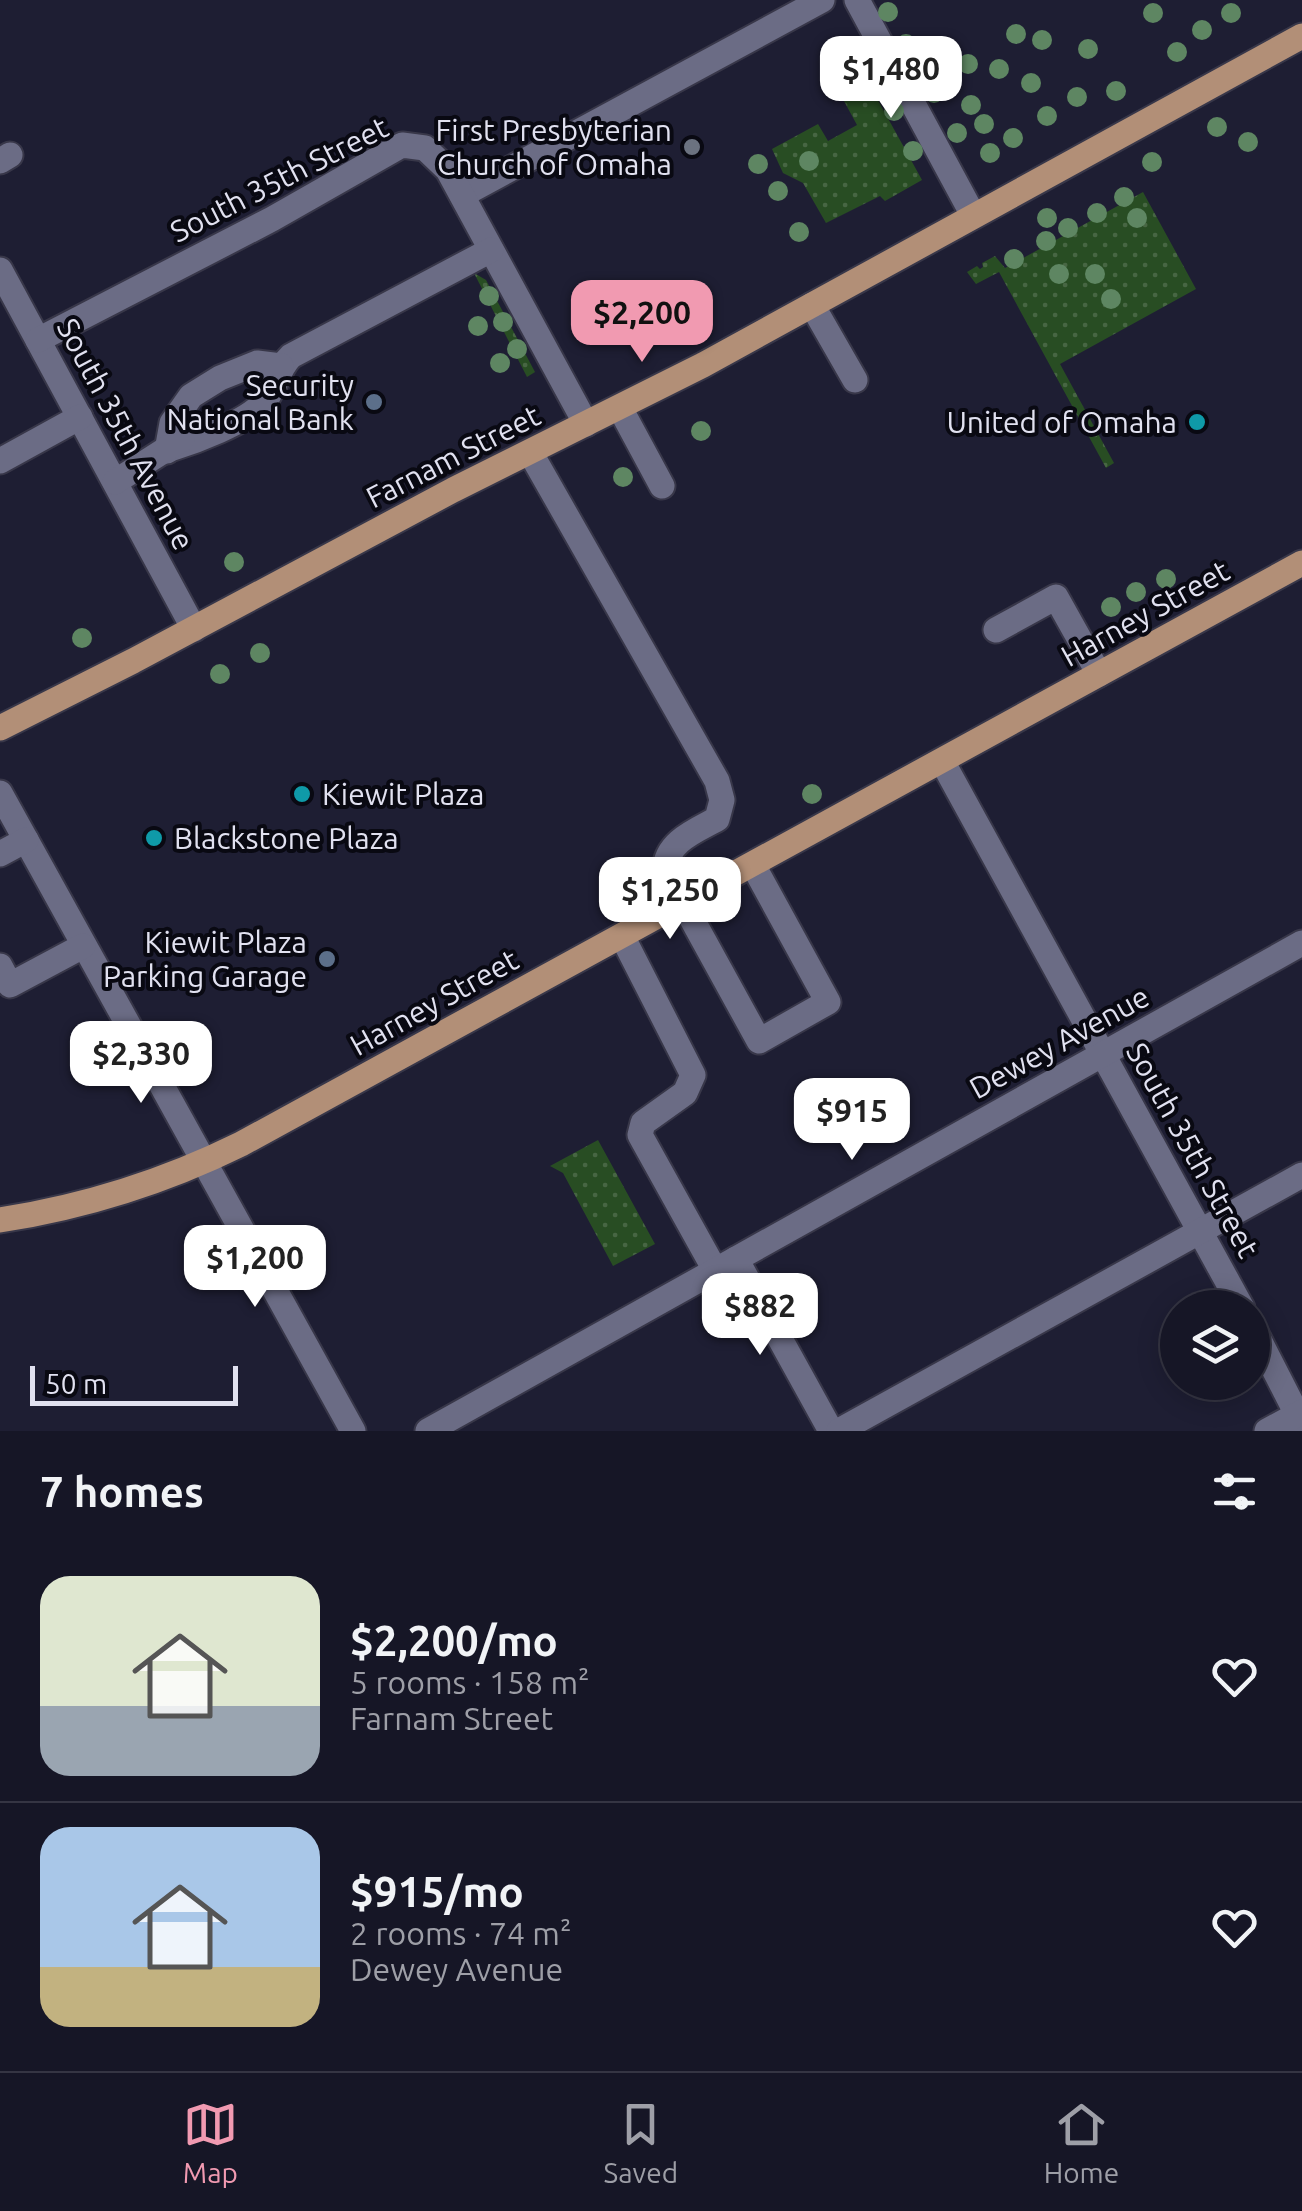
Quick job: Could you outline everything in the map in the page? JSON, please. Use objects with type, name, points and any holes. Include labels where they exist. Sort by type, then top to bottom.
[{"type":"main road","name":"Farnam Street","points":[[0,728],[812,306],[1302,36]]},
{"type":"main road","name":"Harney Street","points":[[0,1220],[125,1192],[205,1162],[1302,564]]},
{"type":"street","points":[[462,196],[822,0]]},
{"type":"street","points":[[857,0],[973,215]]},
{"type":"street","name":"South 35th Street","points":[[38,340],[272,220],[402,144],[425,148],[448,170],[586,424]]},
{"type":"street","points":[[115,482],[168,448],[197,441],[262,405],[276,371],[291,356],[491,250]]},
{"type":"street","name":"South 35th Avenue","points":[[0,270],[194,629]]},
{"type":"street","points":[[812,306],[855,380]]},
{"type":"street","points":[[168,448],[172,424],[192,396],[220,378],[257,363],[276,371]]},
{"type":"street","points":[[620,408],[662,486]]},
{"type":"street","points":[[0,461],[80,417]]},
{"type":"street","points":[[530,452],[717,781],[722,800],[717,819],[672,848],[665,863],[759,1040],[828,1002],[753,865]]},
{"type":"street","points":[[996,630],[1056,596],[1100,674]]},
{"type":"street","name":"South 35th Street","points":[[942,761],[1232,1290]]},
{"type":"street","points":[[0,793],[354,1431]]},
{"type":"street","points":[[0,854],[26,840]]},
{"type":"street","points":[[622,936],[693,1075],[685,1093],[643,1123],[640,1135],[835,1431],[1302,1175]]},
{"type":"street","name":"Dewey Avenue","points":[[428,1431],[1302,943]]},
{"type":"street","points":[[5,975],[83,946]]},
{"type":"street","points":[[1268,1431],[1300,1417],[1270,1360]]},
{"type":"green space","points":[[858,64],[922,180],[885,201],[880,196],[826,223],[803,183],[783,173],[772,149],[818,124],[828,141],[857,125],[832,79]]},
{"type":"green space","points":[[1143,192],[1196,289],[1060,364],[1114,463],[1106,468],[999,272],[976,284],[967,272],[977,266],[980,269],[982,263],[995,256],[1005,268]]},
{"type":"green space","points":[[474,273],[486,280],[535,372],[527,377]]},
{"type":"green space","points":[[598,1140],[655,1244],[613,1266],[563,1173],[550,1166]]},
{"type":"place","name":"First Presbyterian Church of Omaha","points":[[692,147]]},
{"type":"place","name":"Security National Bank","points":[[374,402]]},
{"type":"place","name":"United of Omaha","points":[[1197,422]]},
{"type":"place","name":"Kiewit Plaza","points":[[302,794]]},
{"type":"place","name":"Blackstone Plaza","points":[[154,838]]},
{"type":"place","name":"Kiewit Plaza Parking Garage","points":[[327,959]]}]
